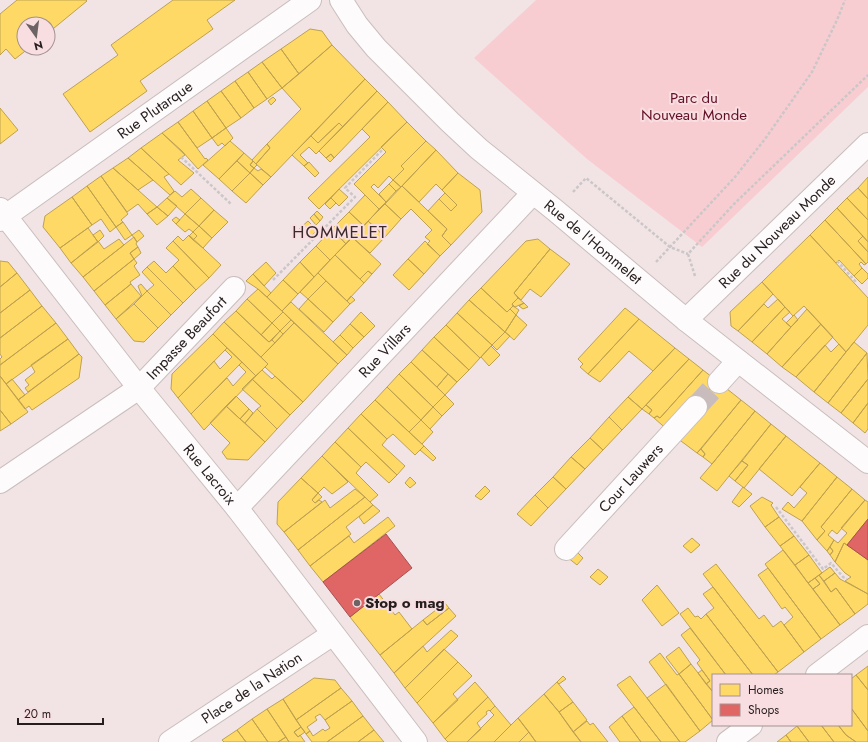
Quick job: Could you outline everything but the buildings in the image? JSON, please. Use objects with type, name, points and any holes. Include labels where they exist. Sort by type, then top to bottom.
[{"type":"street","name":"Rue Plutarque","points":[[2,215],[310,0]]},
{"type":"street","name":"Rue de l'Hommelet","points":[[341,0],[367,37],[428,100],[479,149],[556,211],[686,320],[868,462]]},
{"type":"street","name":"Rue du Nouveau Monde","points":[[686,320],[868,144]]},
{"type":"street","name":"Rue Villars","points":[[237,508],[533,193]]},
{"type":"street","name":"Rue Lacroix","points":[[2,215],[139,388],[237,508],[416,742]]},
{"type":"street","name":"Impasse Beaufort","points":[[139,388],[234,288]]},
{"type":"street","points":[[719,382],[738,361]]},
{"type":"street","points":[[0,482],[139,388]]},
{"type":"street","name":"Cour Lauwers","points":[[566,549],[696,407]]},
{"type":"street","name":"Place de la Nation","points":[[170,742],[333,634]]},
{"type":"street","points":[[817,674],[868,636]]},
{"type":"street","points":[[728,742],[750,726]]},
{"type":"path","points":[[661,267],[655,263],[735,177],[812,72],[845,0]]},
{"type":"path","points":[[688,254],[734,204],[868,75]]},
{"type":"path","points":[[274,280],[355,197],[345,188],[383,149]]},
{"type":"path","points":[[181,157],[231,204]]},
{"type":"path","points":[[556,211],[586,178],[670,246],[688,254],[695,277]]},
{"type":"path","points":[[837,261],[857,283]]},
{"type":"path","points":[[776,507],[823,569],[831,563],[847,580]]},
{"type":"green space","name":"Parc du Nouveau Monde","points":[[536,0],[868,0],[868,87],[702,247],[587,159],[474,58]]},
{"type":"tunnel","points":[[696,407],[719,382]]},
{"type":"place","name":"Stop o mag","points":[[357,603]]},
{"type":"district","name":"HOMMELET","points":[[340,232]]}]
